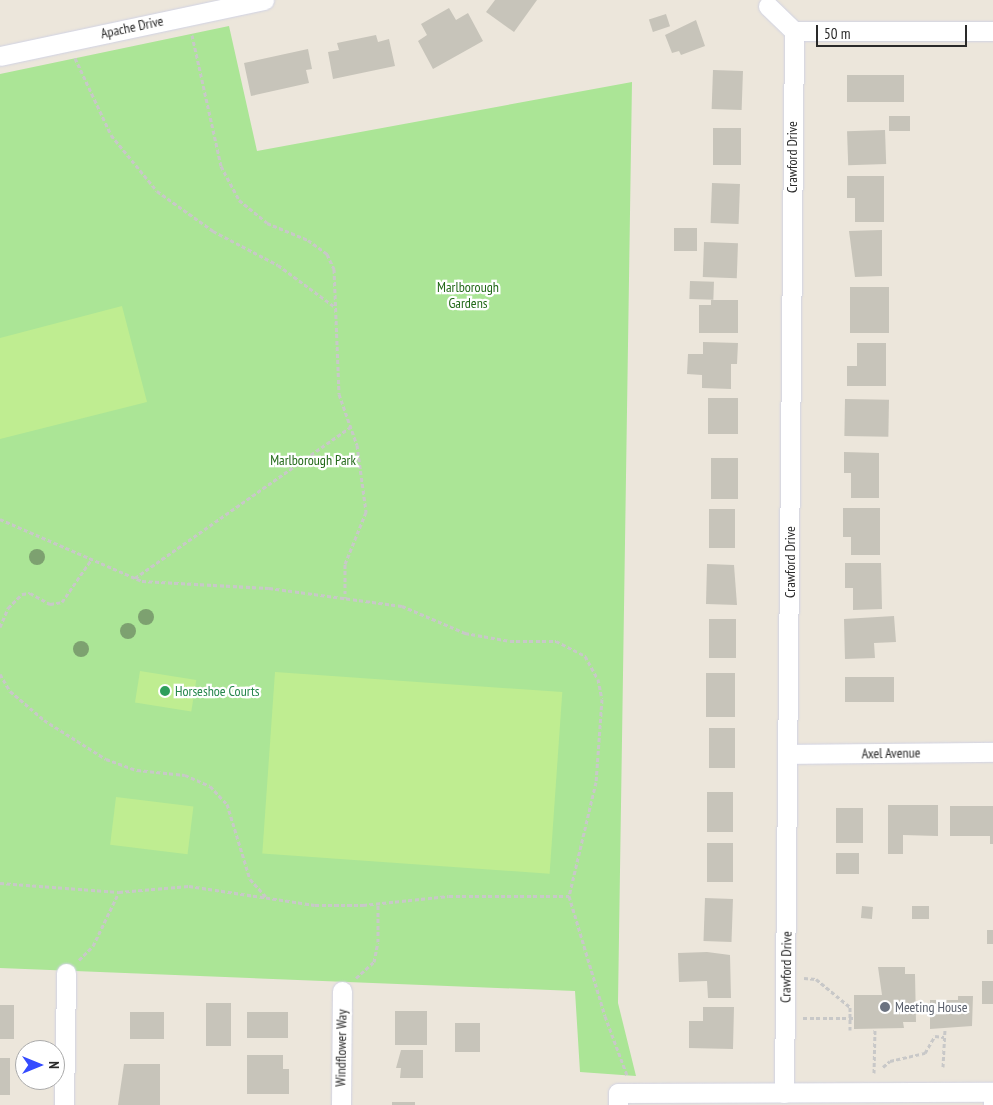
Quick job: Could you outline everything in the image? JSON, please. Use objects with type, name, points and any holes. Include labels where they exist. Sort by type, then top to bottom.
[{"type":"street","name":"Apache Drive","points":[[0,56],[68,41],[186,7],[264,0]]},
{"type":"street","points":[[768,6],[794,31],[993,31]]},
{"type":"street","name":"Crawford Drive","points":[[784,1093],[794,31]]},
{"type":"street","name":"Axel Avenue","points":[[788,754],[993,752]]},
{"type":"street","points":[[64,1105],[66,973]]},
{"type":"street","name":"Windflower Way","points":[[341,1105],[342,991]]},
{"type":"street","points":[[622,1097],[784,1093],[993,1092],[993,1105]]},
{"type":"path","points":[[186,7],[221,166],[239,200],[267,223],[308,240],[327,254],[334,269],[339,394],[357,445],[366,512],[345,564],[345,598]]},
{"type":"path","points":[[68,41],[111,135],[157,191],[213,231],[278,265],[336,307]]},
{"type":"path","points":[[135,578],[351,427]]},
{"type":"path","points":[[0,520],[135,578],[345,598],[402,606],[465,633],[510,641],[556,641],[585,656],[598,679],[602,699],[596,782],[569,896],[622,1097]]},
{"type":"path","points":[[0,627],[8,608],[22,594],[40,596],[50,604],[62,602],[91,560]]},
{"type":"path","points":[[0,674],[10,691],[44,720],[106,759],[137,770],[185,775],[210,786],[227,804],[250,879],[268,899]]},
{"type":"path","points":[[0,882],[119,892],[189,886],[315,905],[378,903],[449,896],[569,896]]},
{"type":"path","points":[[66,973],[93,946],[119,892]]},
{"type":"path","points":[[342,991],[374,962],[378,903]]},
{"type":"path","points":[[786,978],[816,979],[850,1008],[852,1018],[850,1030]]},
{"type":"path","points":[[816,1018],[852,1018]]},
{"type":"path","points":[[874,1093],[875,1029]]},
{"type":"path","points":[[944,1067],[945,1029]]},
{"type":"path","points":[[884,1067],[890,1061],[925,1053],[935,1036],[944,1037]]},
{"type":"green space","name":"Marlborough Park","points":[[229,26],[257,151],[632,82],[618,1003],[636,1076],[580,1072],[575,991],[0,968],[0,74]]},
{"type":"green space","points":[[122,306],[147,402],[0,439],[0,338]]},
{"type":"green space","name":"Horseshoe Courts","points":[[140,671],[196,680],[191,712],[135,703]]},
{"type":"green space","points":[[275,672],[562,692],[550,874],[262,854]]},
{"type":"green space","points":[[116,797],[193,807],[188,854],[110,845]]},
{"type":"building","points":[[495,0],[537,0],[514,32],[486,12]]},
{"type":"building","points":[[449,8],[456,20],[468,13],[483,41],[433,69],[418,41],[427,35],[421,24]]},
{"type":"building","points":[[666,14],[670,26],[653,32],[649,20]]},
{"type":"building","points":[[696,20],[705,46],[681,55],[679,51],[672,53],[665,35]]},
{"type":"building","points":[[376,35],[378,42],[389,39],[395,66],[333,79],[328,52],[339,50],[337,43]]},
{"type":"building","points":[[308,49],[312,69],[306,70],[309,83],[251,96],[244,63]]},
{"type":"building","points":[[713,70],[743,71],[742,110],[712,109]]},
{"type":"building","points":[[847,75],[904,75],[904,102],[847,102]]},
{"type":"building","points":[[889,116],[910,116],[910,131],[889,131]]},
{"type":"building","points":[[713,128],[741,128],[741,165],[713,165]]},
{"type":"building","points":[[885,130],[886,164],[848,165],[847,131]]},
{"type":"building","points":[[847,176],[884,176],[884,222],[855,222],[855,198],[847,198]]},
{"type":"building","points":[[712,183],[740,184],[739,224],[711,223]]},
{"type":"building","points":[[674,228],[697,228],[697,251],[674,251]]},
{"type":"building","points":[[882,230],[882,276],[855,277],[849,231]]},
{"type":"building","points":[[704,242],[738,243],[737,278],[703,277]]},
{"type":"building","points":[[690,281],[714,282],[713,300],[689,299]]},
{"type":"building","points":[[850,287],[889,287],[889,333],[850,333]]},
{"type":"building","points":[[711,300],[738,300],[738,333],[699,333],[699,305],[711,305]]},
{"type":"building","points":[[703,342],[738,343],[737,364],[731,364],[731,389],[702,388],[702,375],[687,374],[688,354],[703,354]]},
{"type":"building","points":[[857,343],[886,343],[886,386],[847,386],[847,366],[857,366]]},
{"type":"building","points":[[708,398],[738,398],[738,434],[708,434]]},
{"type":"building","points":[[845,399],[889,400],[888,437],[844,436]]},
{"type":"building","points":[[844,452],[879,453],[879,498],[851,498],[851,473],[844,473]]},
{"type":"building","points":[[711,458],[738,458],[738,499],[711,499]]},
{"type":"building","points":[[843,508],[880,508],[880,555],[851,555],[851,537],[843,537]]},
{"type":"building","points":[[709,509],[735,509],[735,548],[709,548]]},
{"type":"building","points":[[845,563],[881,563],[882,609],[853,610],[853,588],[845,588]]},
{"type":"building","points":[[707,564],[734,565],[737,605],[706,604]]},
{"type":"building","points":[[894,616],[896,642],[874,643],[875,658],[845,659],[844,619]]},
{"type":"building","points":[[709,619],[736,619],[736,658],[709,658]]},
{"type":"building","points":[[706,673],[735,673],[735,717],[706,717]]},
{"type":"building","points":[[845,677],[894,677],[894,702],[845,702]]},
{"type":"building","points":[[709,728],[735,728],[735,768],[709,768]]},
{"type":"building","points":[[707,792],[733,792],[733,832],[707,832]]},
{"type":"building","points":[[888,805],[938,805],[938,836],[903,835],[903,854],[888,854]]},
{"type":"building","points":[[950,806],[993,806],[993,844],[990,844],[990,836],[950,836]]},
{"type":"building","points":[[836,808],[863,808],[863,843],[836,843]]},
{"type":"building","points":[[707,843],[733,843],[733,882],[707,882]]},
{"type":"building","points":[[836,853],[859,853],[859,874],[836,874]]},
{"type":"building","points":[[705,898],[733,899],[731,942],[703,941]]},
{"type":"building","points":[[862,906],[873,907],[872,919],[861,918]]},
{"type":"building","points":[[912,906],[929,906],[929,919],[912,919]]},
{"type":"building","points":[[987,930],[993,930],[993,944],[987,944]]},
{"type":"building","points":[[707,952],[730,955],[731,998],[708,998],[707,981],[679,982],[678,953]]},
{"type":"building","name":"Meeting House","points":[[878,967],[905,967],[905,974],[915,974],[916,1022],[903,1022],[904,1028],[854,1029],[854,995],[882,995]]},
{"type":"building","points":[[982,981],[993,981],[993,1004],[982,1004]]},
{"type":"building","points":[[958,996],[973,996],[972,1026],[930,1029],[930,1000],[958,1000]]},
{"type":"building","points":[[206,1003],[231,1003],[231,1046],[206,1046]]},
{"type":"building","points":[[0,1005],[14,1005],[14,1039],[0,1039]]},
{"type":"building","points":[[703,1007],[734,1007],[733,1049],[689,1048],[689,1021],[703,1021]]},
{"type":"building","points":[[395,1011],[427,1011],[427,1045],[395,1045]]},
{"type":"building","points":[[130,1012],[164,1012],[164,1039],[130,1039]]},
{"type":"building","points":[[247,1012],[288,1012],[288,1038],[247,1038]]},
{"type":"building","points":[[455,1023],[480,1023],[480,1052],[455,1052]]},
{"type":"building","points":[[401,1050],[423,1050],[423,1078],[400,1078],[401,1068],[396,1068]]},
{"type":"building","points":[[247,1055],[283,1055],[283,1069],[289,1069],[289,1094],[247,1094]]},
{"type":"building","points":[[0,1058],[10,1058],[10,1095],[0,1095]]},
{"type":"building","points":[[124,1064],[160,1064],[160,1105],[118,1105]]},
{"type":"building","points":[[392,1102],[415,1102],[415,1105],[392,1105]]},
{"type":"place","name":"Horseshoe Courts","points":[[165,691]]},
{"type":"place","name":"Meeting House","points":[[885,1007]]},
{"type":"park label","name":"Marlborough Gardens","points":[[468,296]]}]
